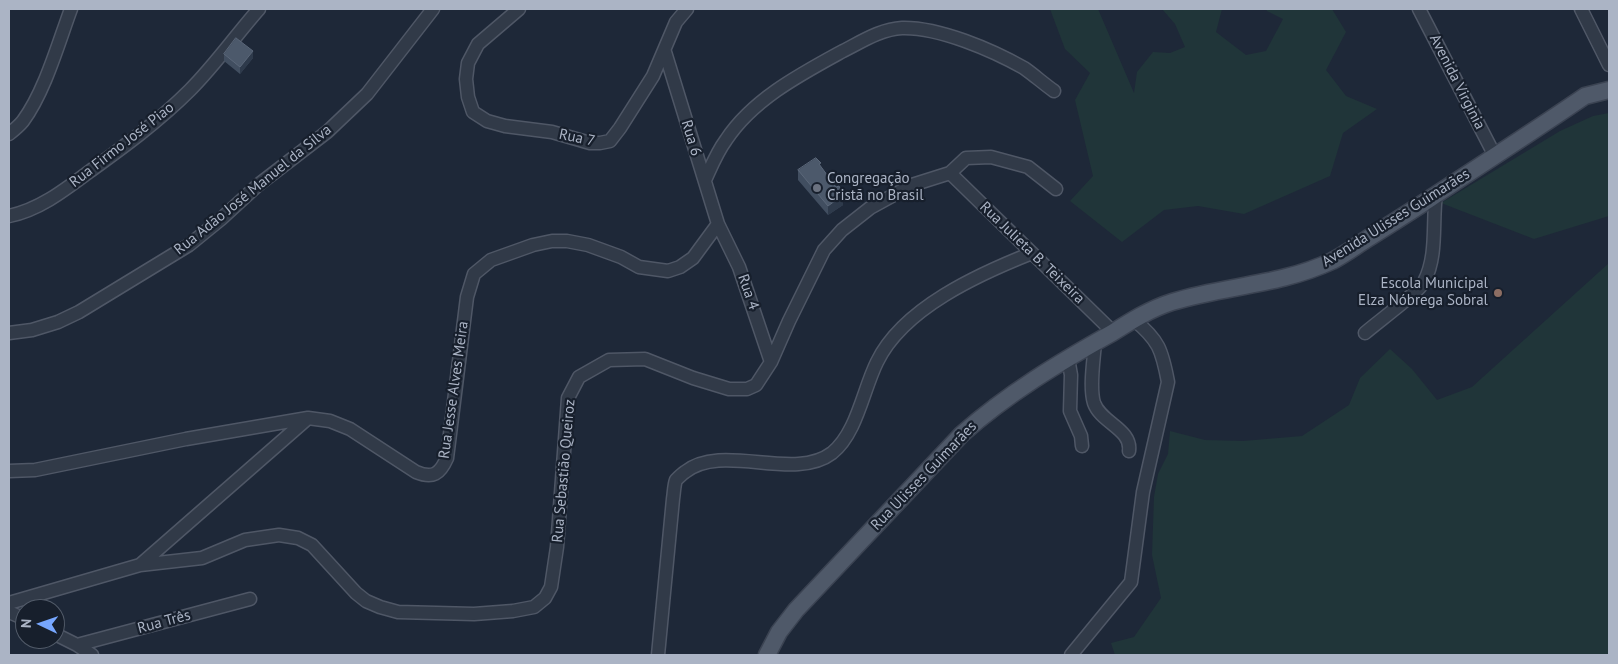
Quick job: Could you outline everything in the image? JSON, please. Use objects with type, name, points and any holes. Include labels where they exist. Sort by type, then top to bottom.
[{"type":"main road","name":"Avenida Ulisses Guimarães","points":[[1113,332],[1133,319],[1178,300],[1284,279],[1334,260],[1585,96],[1609,90]]},
{"type":"main road","name":"Rua Ulisses Guimarães","points":[[767,655],[779,632],[796,610],[962,434],[985,414],[1068,358],[1113,332]]},
{"type":"street","points":[[9,134],[22,123],[31,108],[50,66],[71,9]]},
{"type":"street","name":"Rua Firmo José Piao","points":[[9,216],[32,209],[54,197],[158,120],[191,89],[260,9]]},
{"type":"street","name":"Rua Adão José Manuel da Silva","points":[[9,333],[58,322],[79,312],[190,245],[258,185],[327,132],[360,100],[433,9]]},
{"type":"street","name":"Rua 7","points":[[518,9],[478,44],[468,62],[466,79],[468,97],[473,112],[487,121],[505,126],[552,132],[600,144],[610,140],[620,128],[653,76],[676,22],[687,9]]},
{"type":"street","name":"Avenida Virginia","points":[[1421,9],[1495,156]]},
{"type":"street","points":[[1581,9],[1609,65]]},
{"type":"street","points":[[705,180],[725,140],[773,93],[803,74],[878,33],[900,28],[916,28],[954,37],[1024,69],[1054,91]]},
{"type":"street","name":"Rua 6","points":[[664,52],[718,224]]},
{"type":"street","name":"Rua Sebastião Queiroz","points":[[9,603],[140,566],[202,558],[245,540],[279,535],[298,538],[312,545],[356,593],[366,601],[380,607],[398,612],[474,614],[514,611],[534,607],[545,598],[551,587],[557,547],[568,398],[579,377],[609,360],[645,359],[693,378],[729,389],[747,389],[756,385],[771,362],[793,312],[824,250],[850,222],[870,208],[912,185],[950,173],[966,158],[991,157],[1028,167],[1056,189]]},
{"type":"street","name":"Rua Julieta B. Teixeira","points":[[950,173],[1113,332]]},
{"type":"street","points":[[1365,333],[1424,284],[1434,250],[1436,194]]},
{"type":"street","name":"Rua 4","points":[[718,224],[739,266],[771,362]]},
{"type":"street","name":"Rua Jesse Alves Meira","points":[[308,418],[330,421],[350,429],[416,472],[426,476],[434,475],[443,468],[447,458],[467,297],[474,274],[491,260],[534,245],[566,241],[588,245],[613,254],[639,267],[668,271],[680,267],[692,258],[718,224]]},
{"type":"street","points":[[658,655],[676,480],[686,471],[702,463],[744,461],[796,464],[819,460],[832,453],[843,441],[857,414],[876,363],[885,347],[900,328],[925,308],[957,289],[995,268],[1032,253]]},
{"type":"street","points":[[1071,655],[1131,582],[1143,492],[1168,382],[1165,365],[1157,341],[1150,332],[1133,319]]},
{"type":"street","points":[[1095,342],[1094,402],[1102,416],[1126,436],[1129,442],[1129,451]]},
{"type":"street","points":[[1068,358],[1070,412],[1081,436],[1082,446]]},
{"type":"street","points":[[9,471],[35,470],[186,439],[308,418]]},
{"type":"street","points":[[140,566],[308,418]]},
{"type":"street","name":"Rua Três","points":[[77,645],[250,599]]},
{"type":"street","points":[[65,639],[92,655]]},
{"type":"green space","points":[[1050,9],[1098,9],[1134,93],[1137,72],[1153,52],[1170,53],[1185,47],[1175,24],[1162,9],[1222,9],[1216,32],[1246,55],[1266,51],[1283,19],[1266,9],[1332,9],[1346,32],[1326,70],[1346,96],[1377,109],[1343,133],[1330,176],[1244,214],[1198,206],[1164,210],[1122,242],[1070,201],[1093,176],[1075,100],[1090,73],[1065,49]]},
{"type":"green space","points":[[1609,113],[1609,216],[1534,239],[1441,203],[1560,131],[1593,116]]},
{"type":"green space","points":[[1609,263],[1609,655],[1115,655],[1111,643],[1134,637],[1161,598],[1152,555],[1154,497],[1158,474],[1168,454],[1170,431],[1205,440],[1243,441],[1302,436],[1349,405],[1360,378],[1390,349],[1412,369],[1437,400],[1472,387]]},
{"type":"building","points":[[236,38],[253,51],[240,67],[224,54]]},
{"type":"building","points":[[816,158],[836,187],[839,186],[843,195],[828,206],[798,170]]},
{"type":"place","name":"Congregação Cristã no Brasil","points":[[817,188]]},
{"type":"place","name":"Escola Municipal Elza Nóbrega Sobral","points":[[1498,293]]}]
